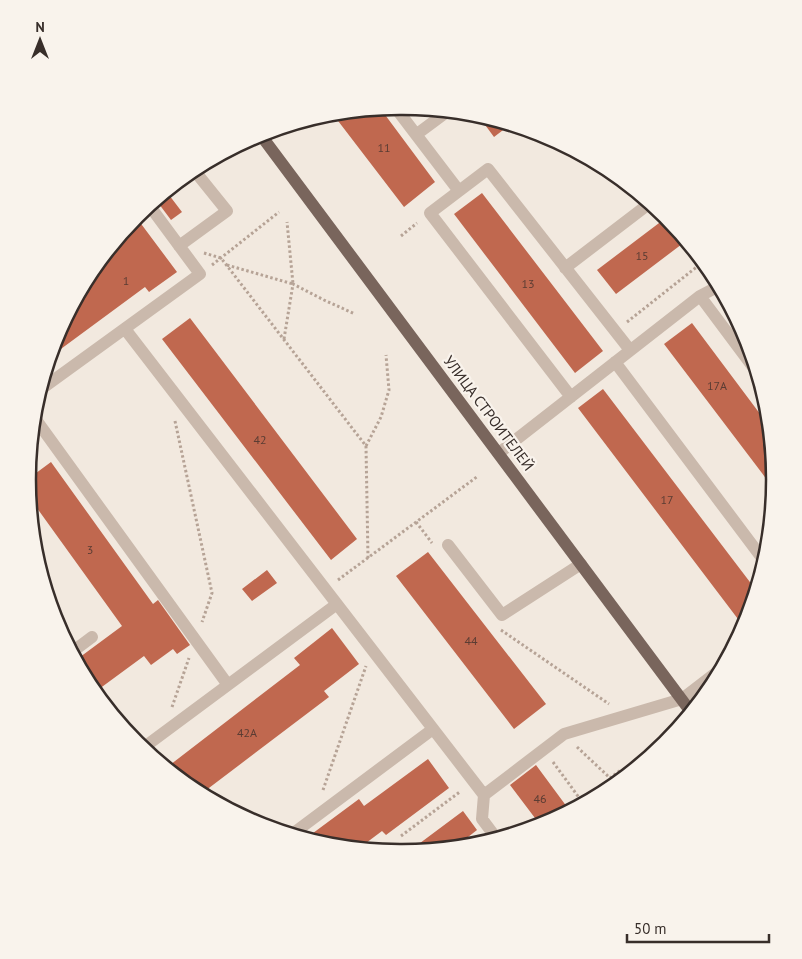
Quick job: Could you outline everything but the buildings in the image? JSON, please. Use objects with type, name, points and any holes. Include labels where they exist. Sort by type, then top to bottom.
[{"type":"main road","name":"УЛИЦА СТРОИТЕЛЕЙ","points":[[265,141],[687,706]]},
{"type":"lane","points":[[401,115],[459,190]]},
{"type":"lane","points":[[416,134],[439,117]]},
{"type":"lane","points":[[571,397],[430,213],[488,168],[630,350]]},
{"type":"lane","points":[[179,246],[227,211],[199,176]]},
{"type":"lane","points":[[566,268],[644,208]]},
{"type":"lane","points":[[50,383],[200,274],[154,212]]},
{"type":"lane","points":[[499,453],[700,296],[712,290]]},
{"type":"lane","points":[[700,296],[743,353]]},
{"type":"lane","points":[[125,329],[484,795],[482,819],[492,833]]},
{"type":"lane","points":[[615,362],[758,554]]},
{"type":"lane","points":[[40,425],[228,685]]},
{"type":"lane","points":[[448,545],[502,615],[581,564]]},
{"type":"lane","points":[[149,743],[337,604]]},
{"type":"lane","points":[[78,648],[92,637]]},
{"type":"lane","points":[[484,795],[564,734],[682,699],[704,682]]},
{"type":"lane","points":[[298,829],[433,729]]},
{"type":"path","points":[[200,274],[279,212]]},
{"type":"path","points":[[400,236],[430,213]]},
{"type":"path","points":[[284,339],[293,284],[287,222]]},
{"type":"path","points":[[179,246],[221,258],[366,446]]},
{"type":"path","points":[[227,265],[293,284],[355,314]]},
{"type":"path","points":[[615,332],[697,267]]},
{"type":"path","points":[[368,558],[366,446],[381,417],[389,390],[386,355]]},
{"type":"path","points":[[163,733],[212,593],[173,412]]},
{"type":"path","points":[[326,590],[478,476]]},
{"type":"path","points":[[313,818],[371,649]]},
{"type":"path","points":[[564,734],[610,778],[621,770]]},
{"type":"path","points":[[544,750],[578,798]]},
{"type":"path","points":[[401,836],[473,781]]}]
